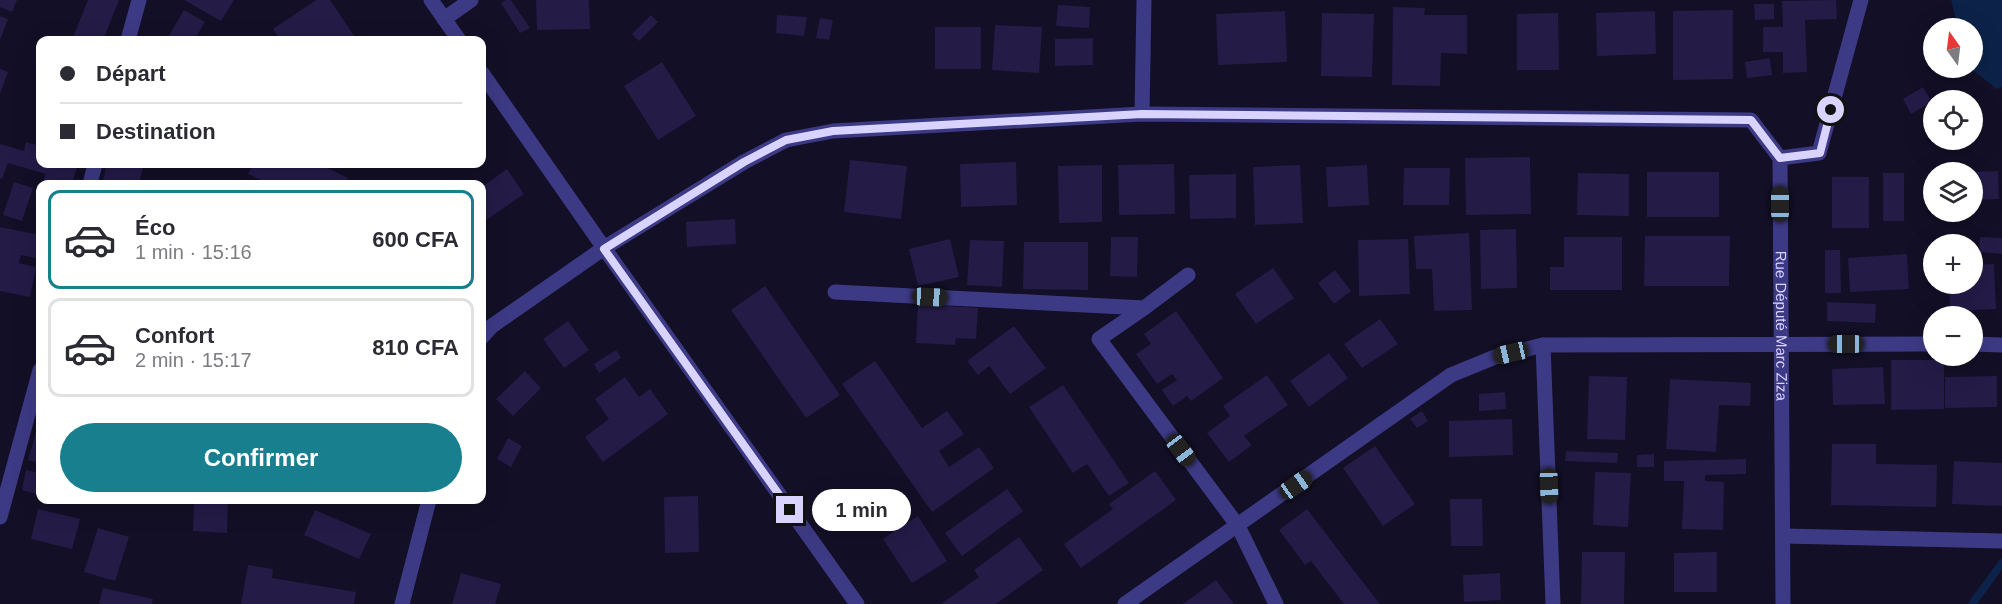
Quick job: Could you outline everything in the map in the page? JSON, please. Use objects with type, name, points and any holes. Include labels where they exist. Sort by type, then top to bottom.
[{"type":"street","points":[[129,36],[139,0]]},
{"type":"street","points":[[431,0],[456,36]]},
{"type":"street","points":[[444,19],[471,0]]},
{"type":"street","points":[[1142,114],[1144,0]]},
{"type":"street","points":[[486,333],[492,326],[604,249],[744,162],[786,140],[833,131],[1142,114],[1751,120],[1780,158],[1820,153],[1861,0]]},
{"type":"street","points":[[486,79],[604,249],[857,604]]},
{"type":"street","name":"Rue Député Marc Ziza","points":[[1780,158],[1784,604]]},
{"type":"street","points":[[1188,275],[1099,339],[1238,526],[1276,604]]},
{"type":"street","points":[[835,292],[1144,308]]},
{"type":"street","points":[[1125,604],[1451,375],[1495,357],[1543,345],[1923,344]]},
{"type":"street","points":[[1543,345],[1553,604]]},
{"type":"street","points":[[1983,345],[2002,345]]},
{"type":"street","points":[[0,515],[36,384]]},
{"type":"street","points":[[402,604],[428,504]]},
{"type":"street","points":[[1784,536],[2002,542]]},
{"type":"water","points":[[1951,0],[2002,0],[2002,87],[1997,89],[1983,78],[1983,18],[1956,18]]},
{"type":"building","points":[[0,0],[17,0],[12,12],[0,7]]},
{"type":"building","points":[[88,0],[119,0],[105,36],[74,36]]},
{"type":"building","points":[[184,0],[234,0],[221,21]]},
{"type":"building","points":[[316,0],[330,0],[354,36],[278,36],[273,29]]},
{"type":"building","points":[[511,0],[530,28],[520,33],[501,3]]},
{"type":"building","points":[[536,0],[589,0],[590,29],[537,30]]},
{"type":"building","points":[[1836,0],[1837,19],[1805,20],[1807,72],[1783,73],[1783,52],[1763,52],[1763,27],[1783,27],[1782,1]]},
{"type":"building","points":[[1754,4],[1774,4],[1774,19],[1755,20]]},
{"type":"building","points":[[1058,5],[1090,7],[1089,28],[1056,26]]},
{"type":"building","points":[[1393,7],[1425,8],[1424,15],[1467,15],[1467,54],[1441,53],[1440,86],[1392,85]]},
{"type":"building","points":[[184,10],[205,22],[196,36],[169,36]]},
{"type":"building","points":[[1733,10],[1733,79],[1673,80],[1673,11]]},
{"type":"building","points":[[1285,11],[1287,62],[1218,65],[1216,14]]},
{"type":"building","points":[[1655,11],[1656,54],[1597,56],[1596,13]]},
{"type":"building","points":[[1322,13],[1374,14],[1372,77],[1321,76]]},
{"type":"building","points":[[1558,13],[1559,70],[1517,70],[1517,14]]},
{"type":"building","points":[[651,15],[658,22],[639,41],[632,34]]},
{"type":"building","points":[[777,15],[807,17],[804,36],[776,33]]},
{"type":"building","points":[[0,16],[8,19],[0,40]]},
{"type":"building","points":[[820,18],[833,20],[829,40],[816,38]]},
{"type":"building","points":[[995,25],[1042,27],[1039,73],[992,70]]},
{"type":"building","points":[[935,27],[981,27],[981,69],[935,69]]},
{"type":"building","points":[[1093,38],[1093,65],[1055,66],[1055,39]]},
{"type":"building","points":[[1770,58],[1772,75],[1747,78],[1745,62]]},
{"type":"building","points":[[662,62],[696,116],[658,140],[624,86]]},
{"type":"building","points":[[0,69],[8,72],[0,94]]},
{"type":"building","points":[[1923,87],[1925,90],[1923,107],[1911,114],[1903,99]]},
{"type":"building","points":[[26,142],[36,145],[36,168],[77,168],[73,180],[44,180],[46,174],[8,163],[2,179],[0,178],[0,144],[24,151]]},
{"type":"building","points":[[1530,157],[1531,214],[1466,215],[1465,158]]},
{"type":"building","points":[[850,160],[907,166],[901,219],[844,212]]},
{"type":"building","points":[[1016,162],[1017,205],[961,207],[960,164]]},
{"type":"building","points":[[1174,164],[1175,214],[1119,215],[1118,165]]},
{"type":"building","points":[[1102,165],[1102,222],[1059,223],[1058,166]]},
{"type":"building","points":[[1300,165],[1303,223],[1255,225],[1253,167]]},
{"type":"building","points":[[1367,165],[1369,205],[1328,207],[1326,167]]},
{"type":"building","points":[[106,168],[143,168],[140,180],[103,180]]},
{"type":"building","points":[[251,168],[327,168],[348,178],[347,180],[261,180],[248,174]]},
{"type":"building","points":[[1404,168],[1450,168],[1449,205],[1403,205]]},
{"type":"building","points":[[507,169],[524,194],[486,220],[486,184]]},
{"type":"building","points":[[1998,171],[1999,199],[1983,200],[1983,172]]},
{"type":"building","points":[[1647,172],[1719,172],[1719,217],[1647,217]]},
{"type":"building","points":[[1578,173],[1629,174],[1629,216],[1577,215]]},
{"type":"building","points":[[1883,173],[1904,173],[1904,221],[1883,221]]},
{"type":"building","points":[[1236,174],[1236,218],[1190,219],[1189,175]]},
{"type":"building","points":[[1832,177],[1869,177],[1869,228],[1832,228]]},
{"type":"building","points":[[14,182],[33,188],[22,221],[3,215]]},
{"type":"building","points":[[735,219],[736,244],[687,247],[686,222]]},
{"type":"building","points":[[0,227],[36,234],[36,258],[21,255],[19,263],[36,267],[30,297],[0,291]]},
{"type":"building","points":[[1516,229],[1517,288],[1481,289],[1480,230]]},
{"type":"building","points":[[1469,233],[1472,310],[1434,311],[1432,269],[1416,269],[1414,236]]},
{"type":"building","points":[[1645,236],[1730,236],[1729,286],[1644,286]]},
{"type":"building","points":[[1111,237],[1138,237],[1137,277],[1110,276]]},
{"type":"building","points":[[1564,237],[1622,237],[1622,290],[1550,290],[1550,267],[1564,267]]},
{"type":"building","points":[[1983,237],[2002,238],[2002,254],[1983,252]]},
{"type":"building","points":[[950,239],[959,277],[918,286],[909,249]]},
{"type":"building","points":[[1408,239],[1410,294],[1359,296],[1358,240]]},
{"type":"building","points":[[970,240],[1004,241],[1002,287],[967,285]]},
{"type":"building","points":[[1024,242],[1088,242],[1088,290],[1023,289]]},
{"type":"building","points":[[1825,250],[1840,250],[1841,293],[1825,293]]},
{"type":"building","points":[[1907,254],[1909,289],[1850,292],[1848,258]]},
{"type":"building","points":[[1983,264],[1994,264],[1996,309],[1983,310],[1983,306],[1950,306],[1949,294],[1983,294]]},
{"type":"building","points":[[1273,268],[1294,298],[1256,324],[1235,294]]},
{"type":"building","points":[[1335,270],[1351,291],[1334,304],[1318,283]]},
{"type":"building","points":[[765,286],[840,395],[806,418],[731,310]]},
{"type":"building","points":[[1827,302],[1876,304],[1875,323],[1827,321]]},
{"type":"building","points":[[918,304],[978,308],[976,339],[956,338],[955,345],[916,343]]},
{"type":"building","points":[[1176,311],[1223,378],[1191,401],[1187,396],[1173,406],[1162,390],[1177,380],[1172,374],[1157,384],[1136,354],[1151,344],[1144,334]]},
{"type":"building","points":[[1380,319],[1398,344],[1362,368],[1344,344]]},
{"type":"building","points":[[568,321],[589,350],[564,368],[543,339]]},
{"type":"building","points":[[1014,326],[1046,368],[1010,394],[989,366],[978,375],[967,361]]},
{"type":"building","points":[[616,350],[621,358],[599,373],[594,364]]},
{"type":"building","points":[[1329,353],[1348,378],[1309,407],[1290,381]]},
{"type":"building","points":[[1891,360],[1923,360],[1923,366],[1944,366],[1944,409],[1891,410]]},
{"type":"building","points":[[875,361],[922,428],[947,411],[964,434],[939,451],[949,467],[979,447],[994,468],[932,512],[842,384]]},
{"type":"building","points":[[1883,367],[1885,404],[1833,405],[1832,369]]},
{"type":"building","points":[[525,371],[541,388],[513,416],[496,399]]},
{"type":"building","points":[[1267,375],[1288,405],[1244,436],[1252,445],[1229,462],[1207,433],[1230,416],[1223,406]]},
{"type":"building","points":[[1589,376],[1627,377],[1625,440],[1587,439]]},
{"type":"building","points":[[1997,376],[1997,407],[1945,408],[1945,377]]},
{"type":"building","points":[[625,377],[639,397],[650,389],[668,414],[603,462],[585,437],[609,419],[595,399]]},
{"type":"building","points":[[1670,379],[1751,383],[1750,406],[1719,405],[1716,452],[1666,449]]},
{"type":"building","points":[[1063,385],[1129,483],[1109,496],[1087,464],[1073,473],[1029,407]]},
{"type":"building","points":[[1505,392],[1506,409],[1479,411],[1479,394]]},
{"type":"building","points":[[1422,411],[1428,421],[1417,428],[1410,419]]},
{"type":"building","points":[[1512,419],[1513,455],[1449,457],[1449,421]]},
{"type":"building","points":[[36,432],[36,462],[28,460]]},
{"type":"building","points":[[508,438],[522,446],[511,467],[497,459]]},
{"type":"building","points":[[1832,444],[1876,444],[1876,464],[1937,465],[1936,507],[1831,505]]},
{"type":"building","points":[[1375,446],[1415,504],[1383,526],[1343,468]]},
{"type":"building","points":[[1566,451],[1618,453],[1617,463],[1565,461]]},
{"type":"building","points":[[1654,454],[1654,467],[1637,467],[1637,455]]},
{"type":"building","points":[[1746,459],[1746,474],[1705,475],[1705,481],[1724,482],[1723,530],[1682,529],[1684,481],[1664,481],[1664,461]]},
{"type":"building","points":[[1954,461],[2002,463],[2002,506],[1952,504]]},
{"type":"building","points":[[26,470],[36,472],[36,494],[22,490]]},
{"type":"building","points":[[1155,471],[1176,500],[1081,568],[1064,544],[1113,509],[1109,504]]},
{"type":"building","points":[[1595,472],[1631,473],[1628,527],[1593,525]]},
{"type":"building","points":[[1007,489],[1023,511],[962,556],[945,533]]},
{"type":"building","points":[[698,496],[699,552],[665,553],[664,497]]},
{"type":"building","points":[[1450,499],[1482,499],[1483,546],[1451,546]]},
{"type":"building","points":[[194,504],[228,504],[227,533],[193,531]]},
{"type":"building","points":[[38,509],[80,519],[72,549],[31,539]]},
{"type":"building","points":[[1307,509],[1380,604],[1344,604],[1311,561],[1305,565],[1279,530]]},
{"type":"building","points":[[315,510],[371,534],[359,559],[304,535]]},
{"type":"building","points":[[918,516],[947,561],[912,583],[883,539]]},
{"type":"building","points":[[98,528],[129,537],[115,581],[84,572]]},
{"type":"building","points":[[1019,537],[1043,570],[996,604],[941,604],[979,577],[974,570]]},
{"type":"building","points":[[1582,552],[1625,552],[1624,604],[1581,604]]},
{"type":"building","points":[[1717,552],[1717,592],[1674,592],[1674,553]]},
{"type":"building","points":[[248,565],[273,569],[272,578],[356,592],[354,604],[241,604]]},
{"type":"building","points":[[461,573],[501,584],[495,604],[452,604]]},
{"type":"building","points":[[1500,573],[1501,600],[1464,602],[1463,575]]},
{"type":"building","points":[[1216,580],[1234,604],[1183,604]]},
{"type":"building","points":[[103,588],[153,599],[152,604],[99,604]]},
{"type":"waterway","points":[[1972,604],[2002,563]]},
{"type":"route","points":[[790,510],[604,249],[744,162],[786,140],[833,131],[1142,114],[1751,120],[1780,158],[1820,153],[1831,110]]}]
